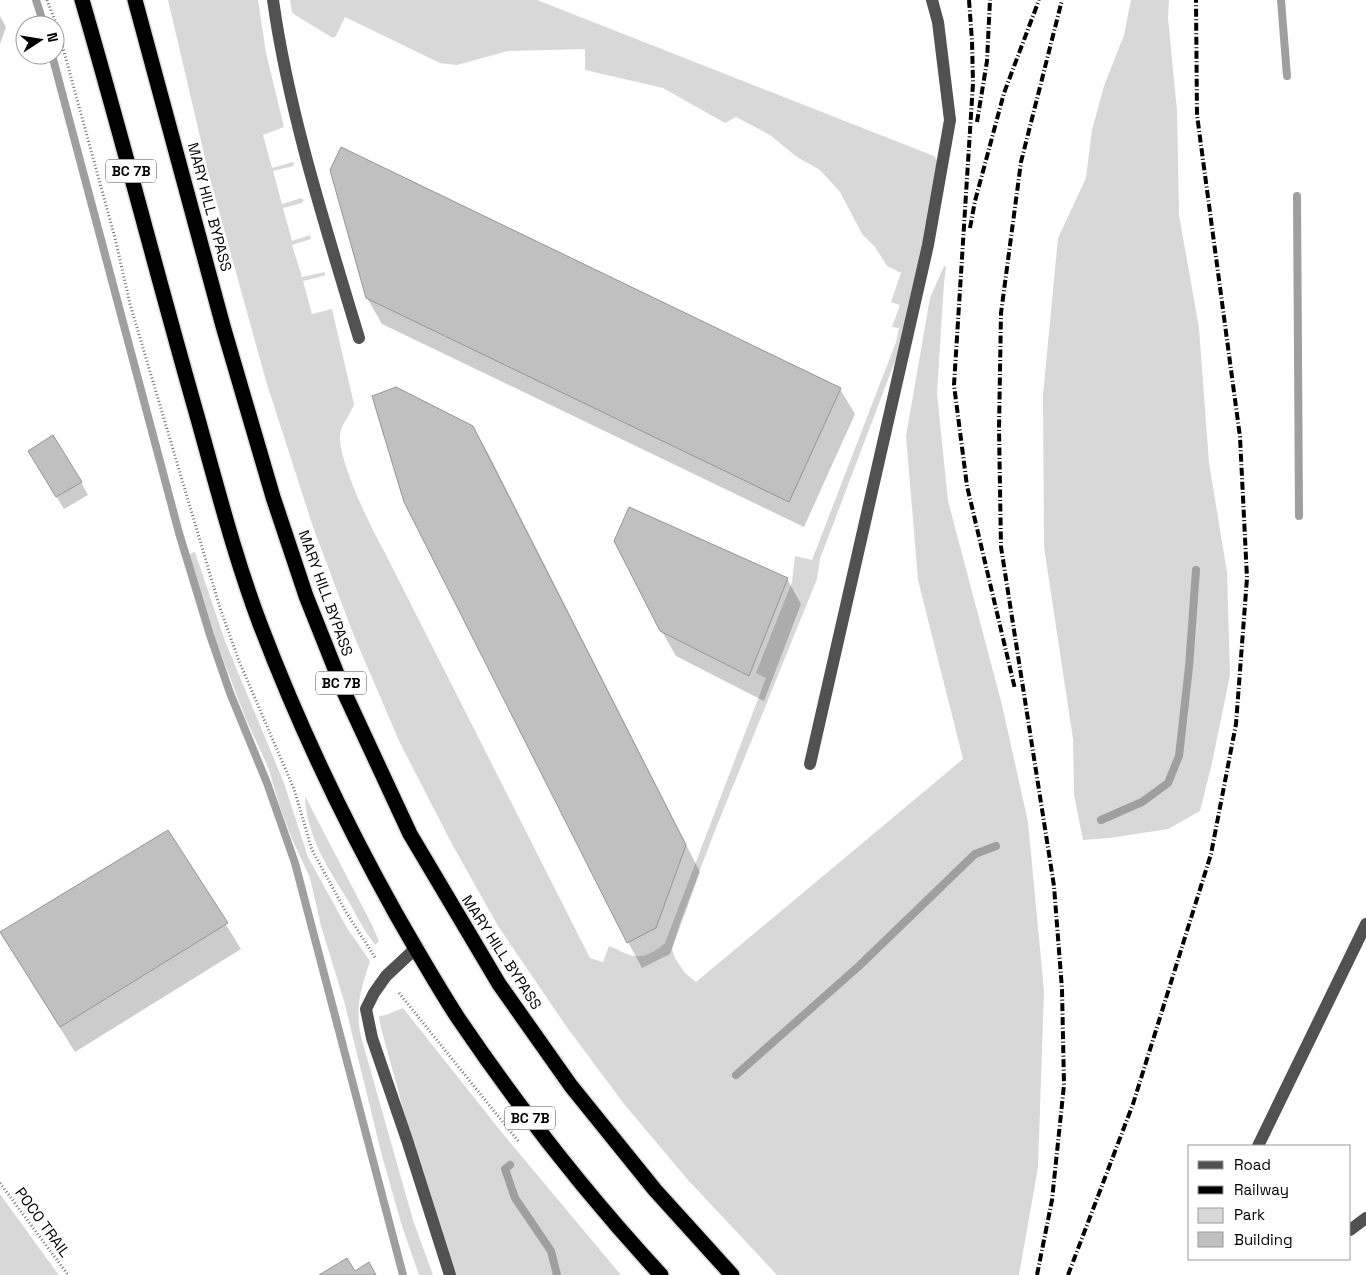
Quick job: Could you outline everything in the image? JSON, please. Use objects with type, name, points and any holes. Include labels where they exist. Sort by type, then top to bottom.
[{"type":"highway","name":"BC 7B","points":[[82,0],[226,519],[260,621],[303,729],[364,857],[457,1017],[532,1120],[614,1224],[661,1275]]},
{"type":"highway","name":"MARY HILL BYPASS","points":[[135,0],[273,498],[306,596],[345,694],[410,834],[499,984],[571,1086],[655,1190],[732,1275]]},
{"type":"lane","points":[[273,0],[278,38],[314,186],[359,338]]},
{"type":"lane","points":[[810,764],[928,245],[950,120],[938,22],[932,0]]},
{"type":"lane","points":[[1258,1145],[1366,924]]},
{"type":"lane","points":[[416,948],[386,976],[366,1009],[372,1038],[450,1275]]},
{"type":"lane","points":[[1351,1229],[1366,1218]]},
{"type":"path","points":[[386,976],[415,1016]]},
{"type":"path","name":"POCO TRAIL","points":[[0,1183],[68,1275]]},
{"type":"green space","points":[[168,0],[258,0],[266,53],[284,127],[263,135],[272,168],[294,163],[293,166],[273,171],[282,204],[301,198],[304,200],[302,203],[283,208],[292,241],[310,235],[311,239],[292,245],[302,277],[325,272],[323,276],[303,281],[312,314],[332,309],[354,404],[340,435],[349,476],[371,525],[590,958],[603,962],[609,946],[633,956],[644,956],[665,943],[766,678],[756,673],[792,582],[795,556],[812,560],[896,342],[899,328],[892,327],[900,305],[891,302],[901,273],[887,266],[875,247],[862,234],[840,192],[820,170],[797,157],[770,135],[736,117],[725,123],[663,88],[585,70],[585,49],[508,51],[457,65],[440,63],[345,17],[336,36],[333,38],[295,15],[292,12],[290,0],[537,0],[934,156],[937,160],[929,220],[897,356],[820,559],[817,579],[714,833],[672,949],[675,958],[685,973],[696,982],[963,759],[918,580],[906,436],[930,298],[944,266],[946,267],[937,393],[948,501],[1002,705],[1028,822],[1044,991],[1038,1167],[1019,1275],[777,1275],[688,1180],[624,1104],[566,1026],[498,926],[452,844],[400,743],[354,636],[313,527],[266,381],[208,171]]},
{"type":"green space","points":[[1131,0],[1169,0],[1168,18],[1177,111],[1179,215],[1199,328],[1209,463],[1227,572],[1230,675],[1200,811],[1168,829],[1083,840],[1074,795],[1073,739],[1044,547],[1043,395],[1058,238],[1086,178],[1092,130],[1104,86],[1124,35]]},
{"type":"green space","points":[[195,552],[225,641],[284,783],[308,857],[347,928],[370,961],[360,996],[360,1033],[413,1220],[433,1275],[419,1275],[401,1223],[381,1152],[344,1001],[321,926],[310,878],[292,839],[268,767],[245,717],[216,641],[189,554]]},
{"type":"green space","points":[[305,796],[372,925],[379,941],[375,945],[320,852],[309,825]]},
{"type":"green space","points":[[403,1008],[503,1134],[621,1275],[454,1275],[428,1201],[380,1024],[379,1016]]},
{"type":"green space","points":[[0,1194],[58,1274],[59,1275],[0,1275]]},
{"type":"building","points":[[341,147],[841,388],[789,502],[366,298],[330,170]]},
{"type":"building","points":[[396,387],[473,426],[686,845],[656,928],[627,943],[404,502],[372,396]]},
{"type":"building","points":[[53,435],[82,482],[56,497],[28,451]]},
{"type":"building","points":[[629,507],[788,578],[749,676],[660,631],[614,541]]},
{"type":"building","points":[[168,830],[228,923],[60,1027],[0,932]]},
{"type":"building","points":[[347,1258],[355,1271],[369,1262],[376,1275],[319,1275]]},
{"type":"waterway","points":[[36,0],[41,15]]},
{"type":"waterway","points":[[1281,0],[1287,76]]},
{"type":"waterway","points":[[55,65],[179,533],[230,693],[267,783],[295,863],[403,1275]]},
{"type":"waterway","points":[[1297,196],[1299,516]]},
{"type":"waterway","points":[[1101,820],[1142,802],[1168,783],[1179,756],[1189,667],[1196,570]]},
{"type":"waterway","points":[[736,1075],[859,966],[975,854],[996,846]]},
{"type":"waterway","points":[[510,1165],[505,1169],[515,1198],[551,1251],[557,1275]]},
{"type":"railway","points":[[969,0],[973,83],[954,385],[967,486],[1015,689]]},
{"type":"railway","points":[[977,122],[987,61],[990,0]]},
{"type":"railway","points":[[970,228],[975,201],[1004,93],[1039,0]]},
{"type":"railway","points":[[1037,1275],[1052,1200],[1064,1085],[1062,989],[1054,886],[1001,547],[999,429],[1001,313],[1021,162],[1062,0]]},
{"type":"railway","points":[[1068,1275],[1133,1104],[1211,854],[1236,724],[1247,578],[1240,437],[1197,115],[1196,0]]}]
